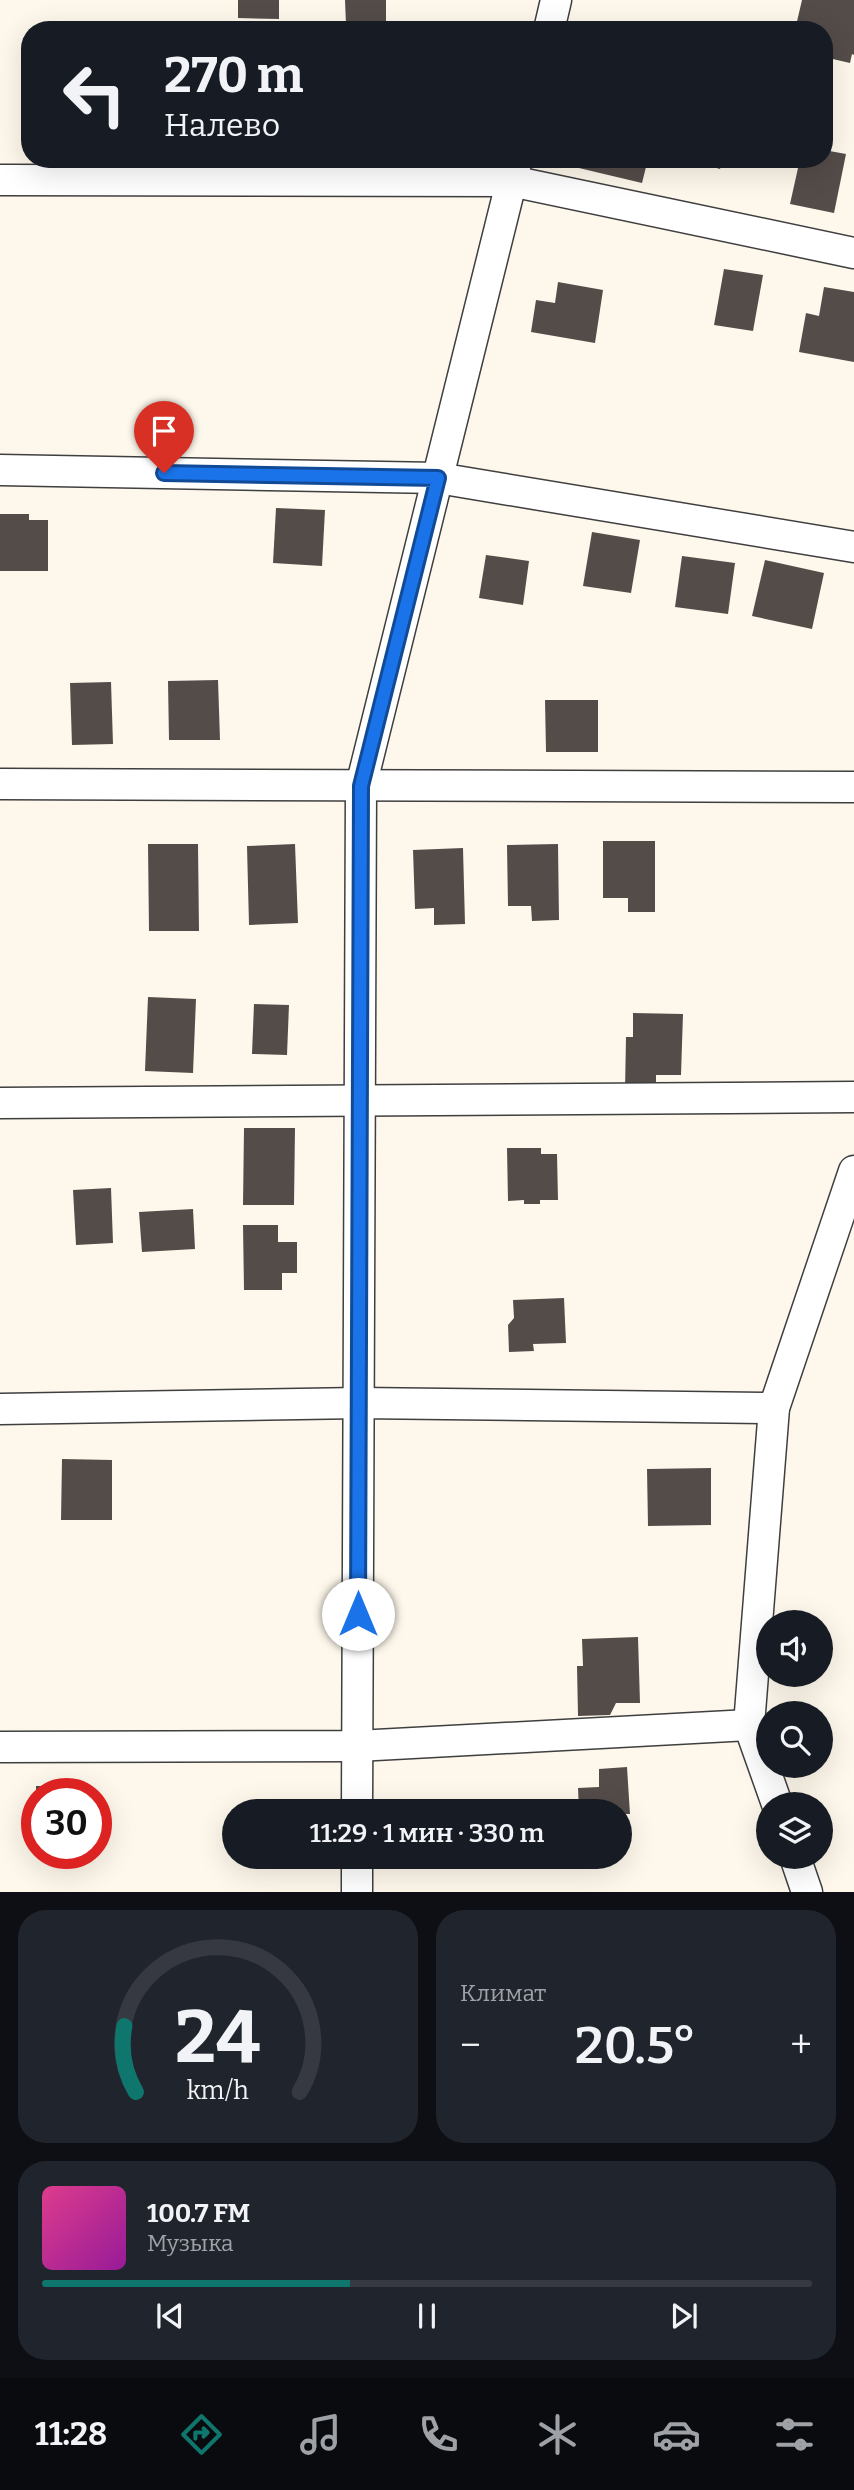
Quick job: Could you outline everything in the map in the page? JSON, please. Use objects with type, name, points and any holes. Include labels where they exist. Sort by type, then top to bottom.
[{"type":"street","points":[[551,21],[556,0]]},
{"type":"street","points":[[0,180],[514,170],[854,253]]},
{"type":"street","points":[[357,1799],[361,786],[514,170]]},
{"type":"street","points":[[0,470],[438,478],[854,547]]},
{"type":"street","points":[[0,784],[854,787]]},
{"type":"street","points":[[0,1103],[854,1097]]},
{"type":"street","points":[[773,1792],[749,1725],[774,1408],[854,1171]]},
{"type":"street","points":[[0,1409],[359,1403],[774,1408]]},
{"type":"street","points":[[0,1747],[357,1746],[749,1725]]},
{"type":"street","points":[[356,1892],[357,1869]]},
{"type":"street","points":[[799,1869],[807,1892]]},
{"type":"building","points":[[238,0],[279,0],[279,19],[238,18]]},
{"type":"building","points":[[345,0],[386,0],[386,21],[346,21]]},
{"type":"building","points":[[802,0],[854,0],[854,55],[852,54],[850,63],[833,59],[833,21],[797,21]]},
{"type":"building","points":[[833,152],[846,154],[834,213],[790,204],[798,168],[833,168]]},
{"type":"building","points":[[579,168],[646,168],[642,183]]},
{"type":"building","points":[[724,269],[763,275],[753,331],[714,325]]},
{"type":"building","points":[[558,282],[603,290],[595,343],[531,332],[536,300],[555,303]]},
{"type":"building","points":[[824,287],[854,292],[854,362],[799,352],[806,313],[819,316]]},
{"type":"building","points":[[276,508],[325,510],[322,566],[273,563]]},
{"type":"building","points":[[0,514],[29,514],[29,520],[48,520],[48,571],[0,571]]},
{"type":"building","points":[[592,532],[640,540],[631,593],[583,586]]},
{"type":"building","points":[[486,555],[529,561],[523,605],[479,598]]},
{"type":"building","points":[[682,556],[735,563],[728,614],[675,607]]},
{"type":"building","points":[[765,560],[824,573],[812,629],[752,616]]},
{"type":"building","points":[[218,680],[220,740],[169,740],[168,681]]},
{"type":"building","points":[[111,682],[113,744],[72,745],[70,683]]},
{"type":"building","points":[[545,700],[598,700],[598,752],[546,752]]},
{"type":"building","points":[[603,841],[655,841],[655,912],[628,912],[628,898],[603,898]]},
{"type":"building","points":[[148,844],[198,844],[199,931],[149,931]]},
{"type":"building","points":[[295,844],[298,923],[249,925],[247,846]]},
{"type":"building","points":[[558,844],[559,920],[532,921],[531,906],[508,906],[507,845]]},
{"type":"building","points":[[463,848],[465,924],[434,925],[434,908],[415,909],[413,850]]},
{"type":"building","points":[[148,997],[196,999],[193,1073],[145,1071]]},
{"type":"building","points":[[254,1004],[289,1005],[287,1055],[252,1054]]},
{"type":"building","points":[[633,1013],[683,1014],[681,1075],[656,1075],[656,1091],[625,1090],[626,1037],[633,1037]]},
{"type":"building","points":[[244,1128],[295,1128],[294,1205],[243,1205]]},
{"type":"building","points":[[507,1148],[541,1148],[541,1154],[557,1154],[558,1200],[540,1200],[540,1204],[524,1204],[524,1200],[508,1201]]},
{"type":"building","points":[[111,1188],[113,1243],[76,1245],[73,1190]]},
{"type":"building","points":[[193,1209],[195,1249],[142,1252],[139,1212]]},
{"type":"building","points":[[243,1225],[278,1225],[278,1242],[297,1242],[297,1273],[282,1273],[282,1290],[244,1290]]},
{"type":"building","points":[[564,1298],[566,1343],[533,1344],[534,1351],[509,1352],[508,1325],[514,1318],[513,1300]]},
{"type":"building","points":[[62,1459],[112,1460],[112,1520],[61,1520]]},
{"type":"building","points":[[711,1468],[711,1525],[648,1526],[647,1469]]},
{"type":"building","points":[[638,1637],[640,1703],[616,1703],[610,1715],[578,1716],[577,1666],[583,1666],[582,1639]]},
{"type":"building","points":[[627,1767],[629,1799],[578,1799],[578,1788],[599,1787],[599,1769]]},
{"type":"route","points":[[164,473],[438,478],[361,786],[358,1614]]}]
